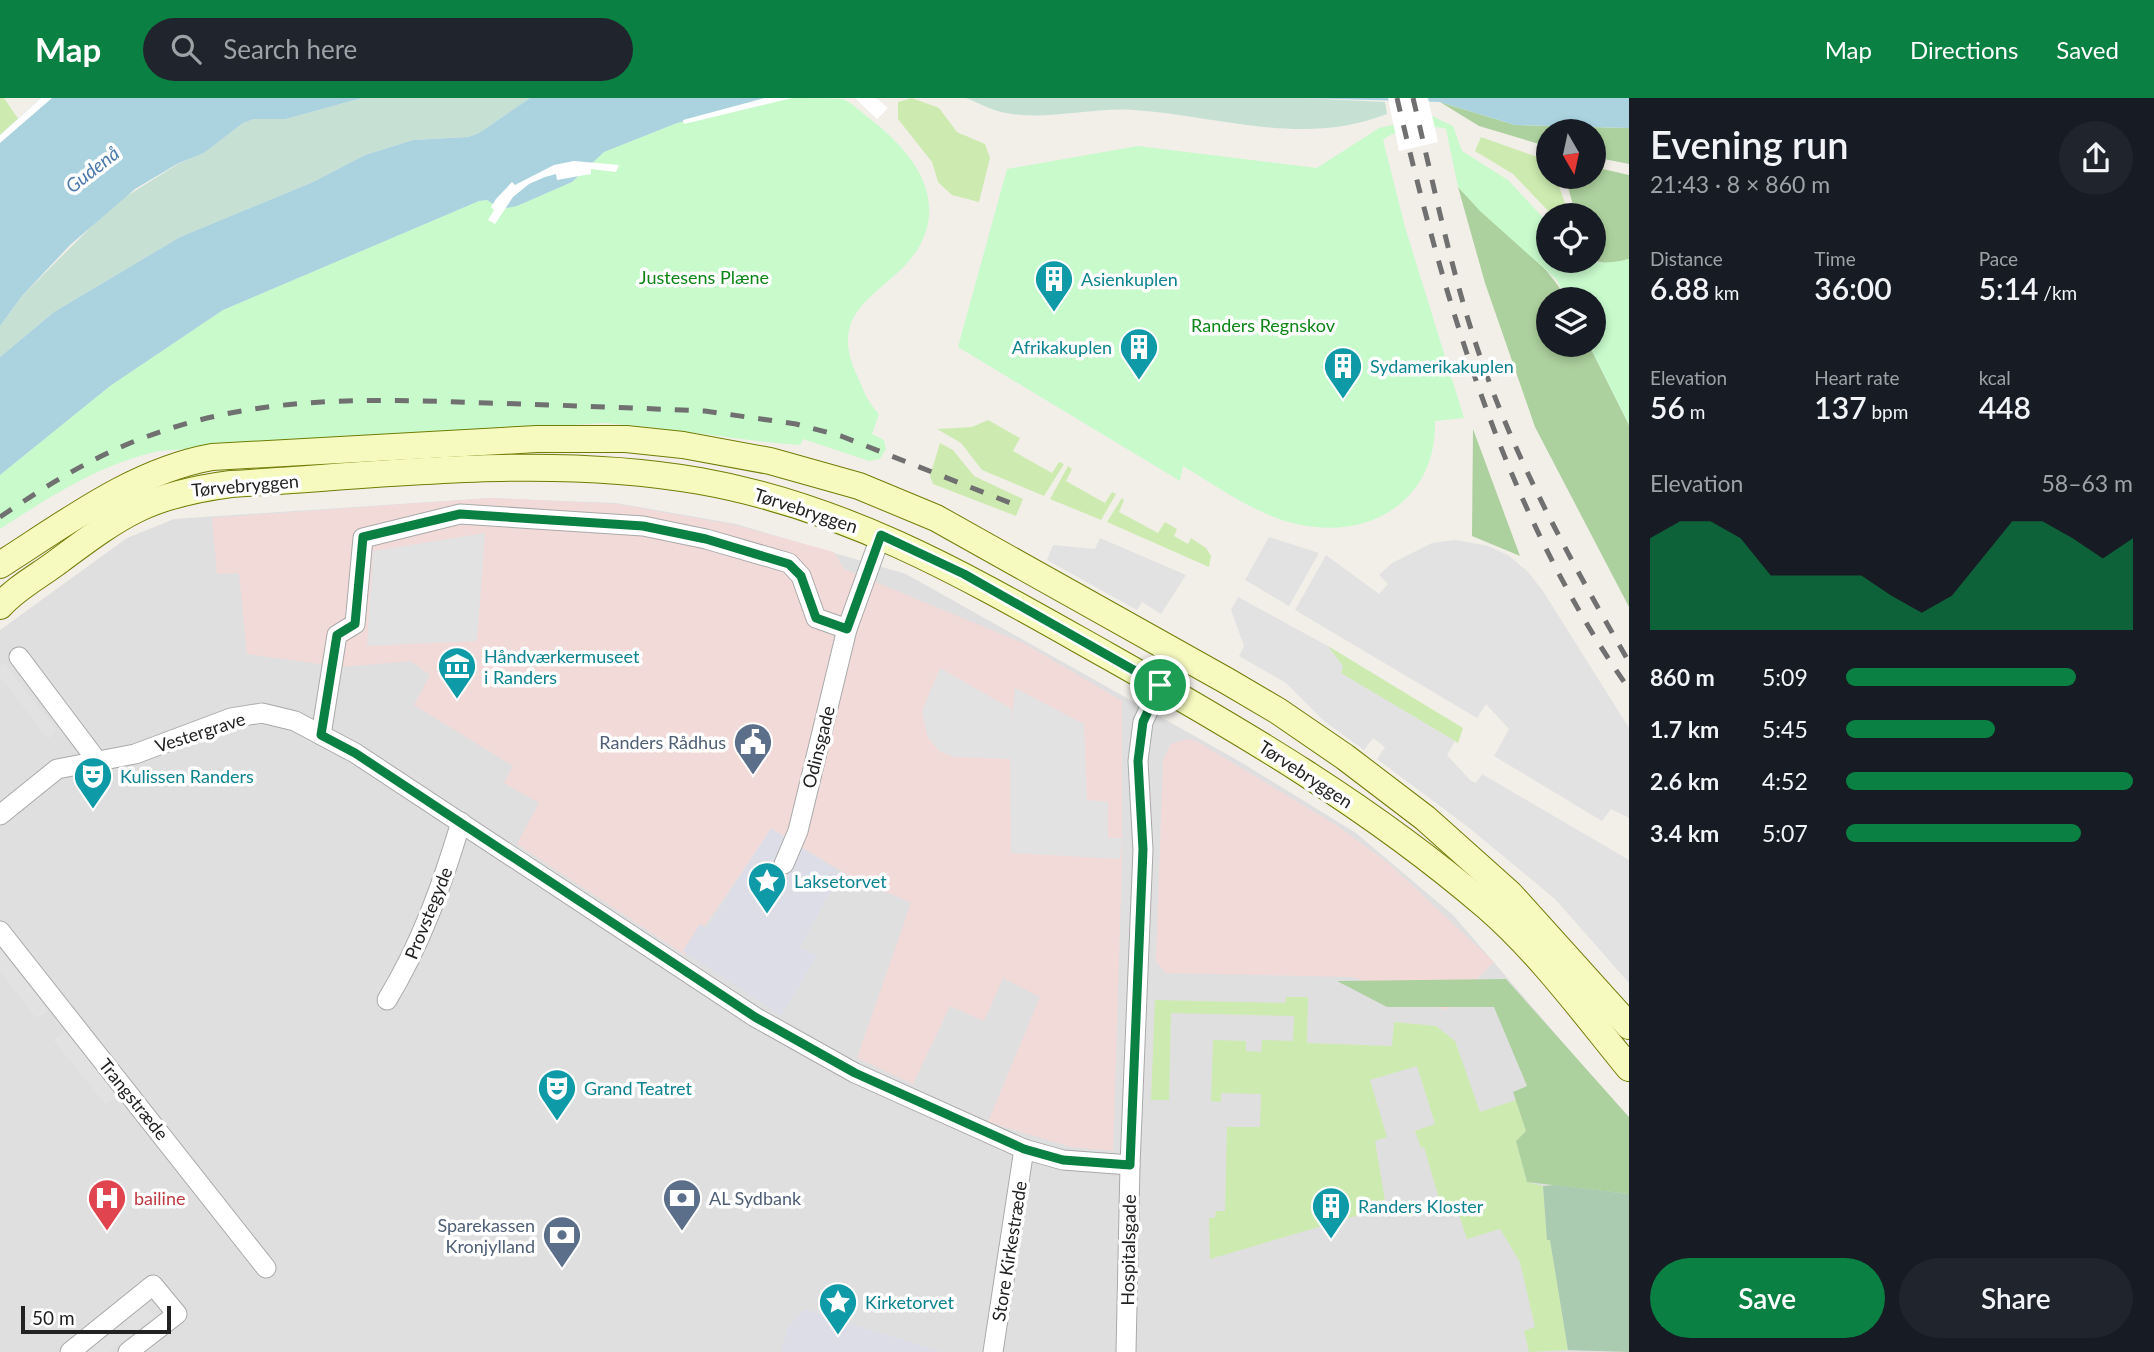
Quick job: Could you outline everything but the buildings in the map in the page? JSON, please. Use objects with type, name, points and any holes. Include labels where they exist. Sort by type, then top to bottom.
[{"type":"main road","name":"Tørvebryggen","points":[[0,565],[146,477],[189,461],[212,457],[493,441],[626,439],[683,445],[770,461],[895,499],[982,542],[1287,717],[1425,818],[1510,894],[1629,1026]]},
{"type":"main road","name":"Tørvebryggen","points":[[2,602],[118,517],[154,499],[184,490],[231,484],[494,468],[624,470],[701,481],[778,498],[881,535],[964,574],[1321,780],[1410,844],[1480,901],[1536,957],[1629,1068]]},
{"type":"street","points":[[321,735],[337,635],[355,624],[363,537],[460,514],[643,526],[706,539],[789,564],[801,576],[816,618],[847,629]]},
{"type":"street","name":"Odinsgade","points":[[784,864],[798,831],[847,629],[881,535]]},
{"type":"street","name":"Hospitalsgade","points":[[1126,1352],[1130,1165],[1143,849],[1138,761],[1143,722],[1176,652]]},
{"type":"street","points":[[19,657],[98,762]]},
{"type":"street","name":"Vestergrave","points":[[0,815],[57,769],[135,754],[231,718],[262,713],[295,721],[355,753],[755,1017],[855,1073],[1024,1149],[1063,1160],[1130,1165]]},
{"type":"street","name":"Provstegyde","points":[[387,1000],[409,964],[438,895],[461,822]]},
{"type":"street","name":"Trangstræde","points":[[0,931],[266,1268]]},
{"type":"street","name":"Store Kirkestræde","points":[[993,1352],[1024,1149]]},
{"type":"street","points":[[70,1352],[153,1285],[177,1314],[128,1352]]},
{"type":"shaded area","points":[[490,498],[616,503],[736,524],[906,574],[1239,761],[1356,833],[1453,915],[1629,1119],[1629,1352],[0,1352],[0,630],[127,538],[174,519]]},
{"type":"shaded area","points":[[490,498],[617,504],[734,525],[834,552],[844,569],[1025,644],[1122,701],[1122,863],[1113,1151],[1071,1147],[988,1122],[1040,997],[1003,978],[984,1021],[950,1006],[913,1084],[857,1058],[911,903],[843,872],[771,829],[685,955],[517,844],[539,803],[504,783],[513,766],[414,705],[430,675],[411,661],[342,667],[247,654],[239,573],[217,574],[212,518]]},
{"type":"shaded area","points":[[485,533],[477,641],[367,646],[373,551]]},
{"type":"shaded area","points":[[1269,537],[1319,553],[1289,606],[1245,580]]},
{"type":"shaded area","points":[[1100,538],[1186,575],[1161,614],[1142,602],[1137,610],[1047,560],[1053,545],[1095,549]]},
{"type":"shaded area","points":[[1456,540],[1488,546],[1508,555],[1528,572],[1543,591],[1629,728],[1629,818],[1611,809],[1602,821],[1494,756],[1509,729],[1486,704],[1477,718],[1295,610],[1326,555],[1379,594],[1388,584],[1379,575],[1392,563],[1432,543]]},
{"type":"shaded area","points":[[1238,597],[1328,646],[1343,666],[1341,673],[1455,741],[1447,755],[1471,781],[1476,783],[1482,774],[1629,860],[1629,983],[1555,899],[1468,827],[1377,759],[1385,747],[1373,738],[1364,750],[1324,721],[1286,683],[1239,656],[1244,646],[1231,610]]},
{"type":"shaded area","points":[[4,662],[57,731],[48,739],[0,677],[0,665]]},
{"type":"shaded area","points":[[940,668],[1012,709],[1012,722],[1015,688],[1084,724],[1087,800],[1108,802],[1108,838],[1122,838],[1120,859],[1011,853],[1010,759],[954,757],[939,751],[927,736],[922,711]]},
{"type":"shaded area","points":[[1187,739],[1196,741],[1336,825],[1388,863],[1494,962],[1446,1010],[1352,977],[1166,973],[1156,962],[1163,760],[1171,744]]},
{"type":"shaded area","name":"Laksetorvet","points":[[771,828],[841,873],[800,947],[817,956],[781,1016],[683,951],[700,924],[707,928]]},
{"type":"shaded area","points":[[0,948],[50,1009],[37,1019],[0,972]]},
{"type":"shaded area","points":[[66,1030],[119,1095],[106,1105],[53,1040]]},
{"type":"shaded area","points":[[145,1305],[154,1317],[109,1352],[87,1352]]},
{"type":"shaded area","name":"Kirketorvet","points":[[804,1309],[942,1352],[781,1352],[787,1329]]},
{"type":"green space","points":[[0,98],[4,98],[19,120],[0,135]]},
{"type":"green space","points":[[362,98],[530,98],[479,133],[468,137],[413,140],[365,155],[313,182],[180,237],[54,312],[0,357],[0,326],[22,296],[114,204],[178,164],[204,153],[243,123],[254,119],[286,119]]},
{"type":"green space","name":"Justesens Plæne","points":[[774,98],[843,99],[896,142],[918,170],[925,186],[929,203],[923,239],[912,257],[857,312],[849,329],[848,348],[856,373],[868,400],[879,414],[872,434],[884,440],[886,449],[880,459],[869,461],[803,439],[800,445],[604,423],[158,451],[95,473],[0,529],[0,475],[110,386],[223,310],[479,201],[517,206],[572,182],[604,152],[677,123]]},
{"type":"green space","points":[[912,98],[939,108],[957,132],[985,144],[990,158],[979,202],[952,195],[938,182],[932,162],[898,119],[898,102]]},
{"type":"green space","points":[[966,98],[1303,98],[1385,102],[1387,114],[1356,124],[1293,129],[1134,110],[1022,115],[996,111]]},
{"type":"green space","points":[[1440,102],[1515,125],[1536,126],[1536,143],[1479,126]]},
{"type":"green space","name":"Randers Regnskov","points":[[1432,116],[1453,126],[1462,151],[1508,180],[1536,210],[1536,261],[1480,211],[1458,187],[1446,129],[1422,127],[1404,130],[1383,140],[1405,227],[1464,418],[1435,421],[1433,449],[1425,472],[1412,492],[1394,508],[1374,519],[1350,526],[1324,528],[1297,524],[1252,507],[1183,466],[1180,481],[958,347],[1007,169],[1138,146],[1317,168],[1379,128]]},
{"type":"green space","points":[[1606,127],[1629,128],[1629,164],[1606,159]]},
{"type":"green space","points":[[1481,137],[1536,156],[1536,189],[1560,189],[1565,203],[1541,203],[1513,174],[1475,151]]},
{"type":"green space","points":[[1606,170],[1629,175],[1629,259],[1606,263],[1606,203],[1573,203],[1568,189],[1606,189]]},
{"type":"green space","points":[[1458,187],[1536,260],[1536,273],[1548,273],[1559,287],[1536,287],[1536,357],[1595,357],[1629,425],[1629,607],[1535,427],[1485,283]]},
{"type":"green space","name":"Randers Regnskov","points":[[1629,259],[1629,425],[1595,357],[1606,357],[1606,287],[1560,287],[1549,273],[1606,273],[1606,262]]},
{"type":"green space","points":[[988,420],[1020,438],[1013,451],[1052,473],[1059,462],[1064,464],[1044,496],[982,470],[961,443],[937,429],[972,427]]},
{"type":"green space","points":[[1473,429],[1520,556],[1472,536]]},
{"type":"green space","points":[[940,443],[953,450],[974,476],[1023,499],[1016,516],[933,484],[930,476]]},
{"type":"green space","points":[[1068,466],[1072,469],[1066,481],[1105,503],[1112,492],[1116,494],[1101,520],[1050,499]]},
{"type":"green space","points":[[1122,498],[1124,500],[1119,512],[1158,533],[1165,522],[1177,529],[1174,536],[1188,544],[1191,538],[1206,548],[1211,556],[1209,567],[1107,522]]},
{"type":"green space","points":[[1328,646],[1463,728],[1458,743],[1340,673]]},
{"type":"green space","points":[[1506,979],[1629,1117],[1629,1194],[1527,1182],[1516,1141],[1526,1131],[1513,1092],[1527,1086],[1494,1007],[1387,1007],[1337,981]]},
{"type":"green space","points":[[1286,997],[1308,997],[1307,1043],[1392,1046],[1394,1022],[1436,1026],[1455,1041],[1480,1112],[1516,1100],[1526,1131],[1516,1141],[1527,1182],[1543,1186],[1547,1239],[1550,1239],[1568,1350],[1529,1352],[1524,1331],[1535,1327],[1520,1262],[1500,1229],[1467,1239],[1456,1205],[1442,1209],[1424,1147],[1421,1148],[1415,1131],[1435,1124],[1417,1066],[1370,1080],[1387,1137],[1375,1141],[1386,1207],[1210,1259],[1209,1218],[1215,1218],[1216,1211],[1225,1211],[1227,1127],[1260,1127],[1261,1094],[1221,1093],[1221,1102],[1211,1101],[1213,1040],[1246,1041],[1246,1051],[1261,1052],[1262,1040],[1293,1041],[1294,1016],[1171,1013],[1169,1100],[1151,1100],[1155,1000],[1285,1003]]},
{"type":"green space","points":[[1555,1185],[1629,1194],[1629,1352],[1568,1350],[1550,1240],[1547,1240],[1543,1186]]},
{"type":"water","name":"Gudenå","points":[[41,98],[362,98],[286,119],[254,119],[243,123],[204,153],[177,164],[135,189],[70,245],[22,296],[0,326],[0,135]]},
{"type":"water","points":[[530,98],[774,98],[677,123],[604,152],[572,182],[517,206],[501,209],[487,200],[479,201],[223,310],[110,386],[0,475],[0,357],[54,312],[180,237],[313,182],[365,155],[413,140],[468,137],[479,133]]},
{"type":"water","points":[[1303,98],[1629,98],[1629,128],[1606,127],[1606,119],[1536,119],[1536,126],[1515,125],[1440,102]]},
{"type":"pier","points":[[41,98],[52,98],[0,143],[0,135]]},
{"type":"pier","points":[[765,98],[792,98],[684,124],[683,120]]},
{"type":"pier","points":[[855,98],[876,98],[888,108],[877,119]]},
{"type":"pier","points":[[1388,98],[1428,98],[1438,142],[1399,151]]},
{"type":"pier","points":[[574,161],[619,165],[616,172],[591,169],[591,174],[557,180],[556,174],[545,177],[529,184],[513,197],[495,224],[488,220],[496,199],[512,182],[515,185],[554,165]]},
{"type":"railway","points":[[1397,98],[1436,253],[1459,329],[1514,479],[1548,552],[1586,622],[1629,689]]},
{"type":"railway","points":[[1413,98],[1455,273],[1487,376],[1534,487],[1629,662]]},
{"type":"railway","points":[[0,517],[87,463],[143,438],[229,413],[314,402],[356,401],[705,411],[796,424],[841,436],[1018,506]]},
{"type":"place","name":"Asienkuplen","points":[[1054,313]]},
{"type":"place","name":"Afrikakuplen","points":[[1139,381]]},
{"type":"place","name":"Sydamerikakuplen","points":[[1343,400]]},
{"type":"place","name":"Håndværkermuseet i Randers","points":[[457,700]]},
{"type":"place","name":"Randers Rådhus","points":[[753,776]]},
{"type":"place","name":"Kulissen Randers","points":[[93,810]]},
{"type":"place","name":"Laksetorvet","points":[[767,915]]},
{"type":"place","name":"Grand Teatret","points":[[557,1122]]},
{"type":"place","name":"bailine","points":[[107,1232]]},
{"type":"place","name":"AL Sydbank","points":[[682,1232]]},
{"type":"place","name":"Randers Kloster","points":[[1331,1240]]},
{"type":"place","name":"Sparekassen Kronjylland","points":[[562,1269]]},
{"type":"place","name":"Kirketorvet","points":[[838,1336]]},
{"type":"route","points":[[460,514],[643,526],[706,539],[789,564],[797,569],[811,611],[816,618],[847,629],[881,535],[964,574],[1160,685],[1141,728],[1138,761],[1143,849],[1130,1165],[1063,1160],[1024,1149],[855,1073],[755,1017],[355,753],[321,735],[337,635],[355,624],[363,537],[460,514]]}]
